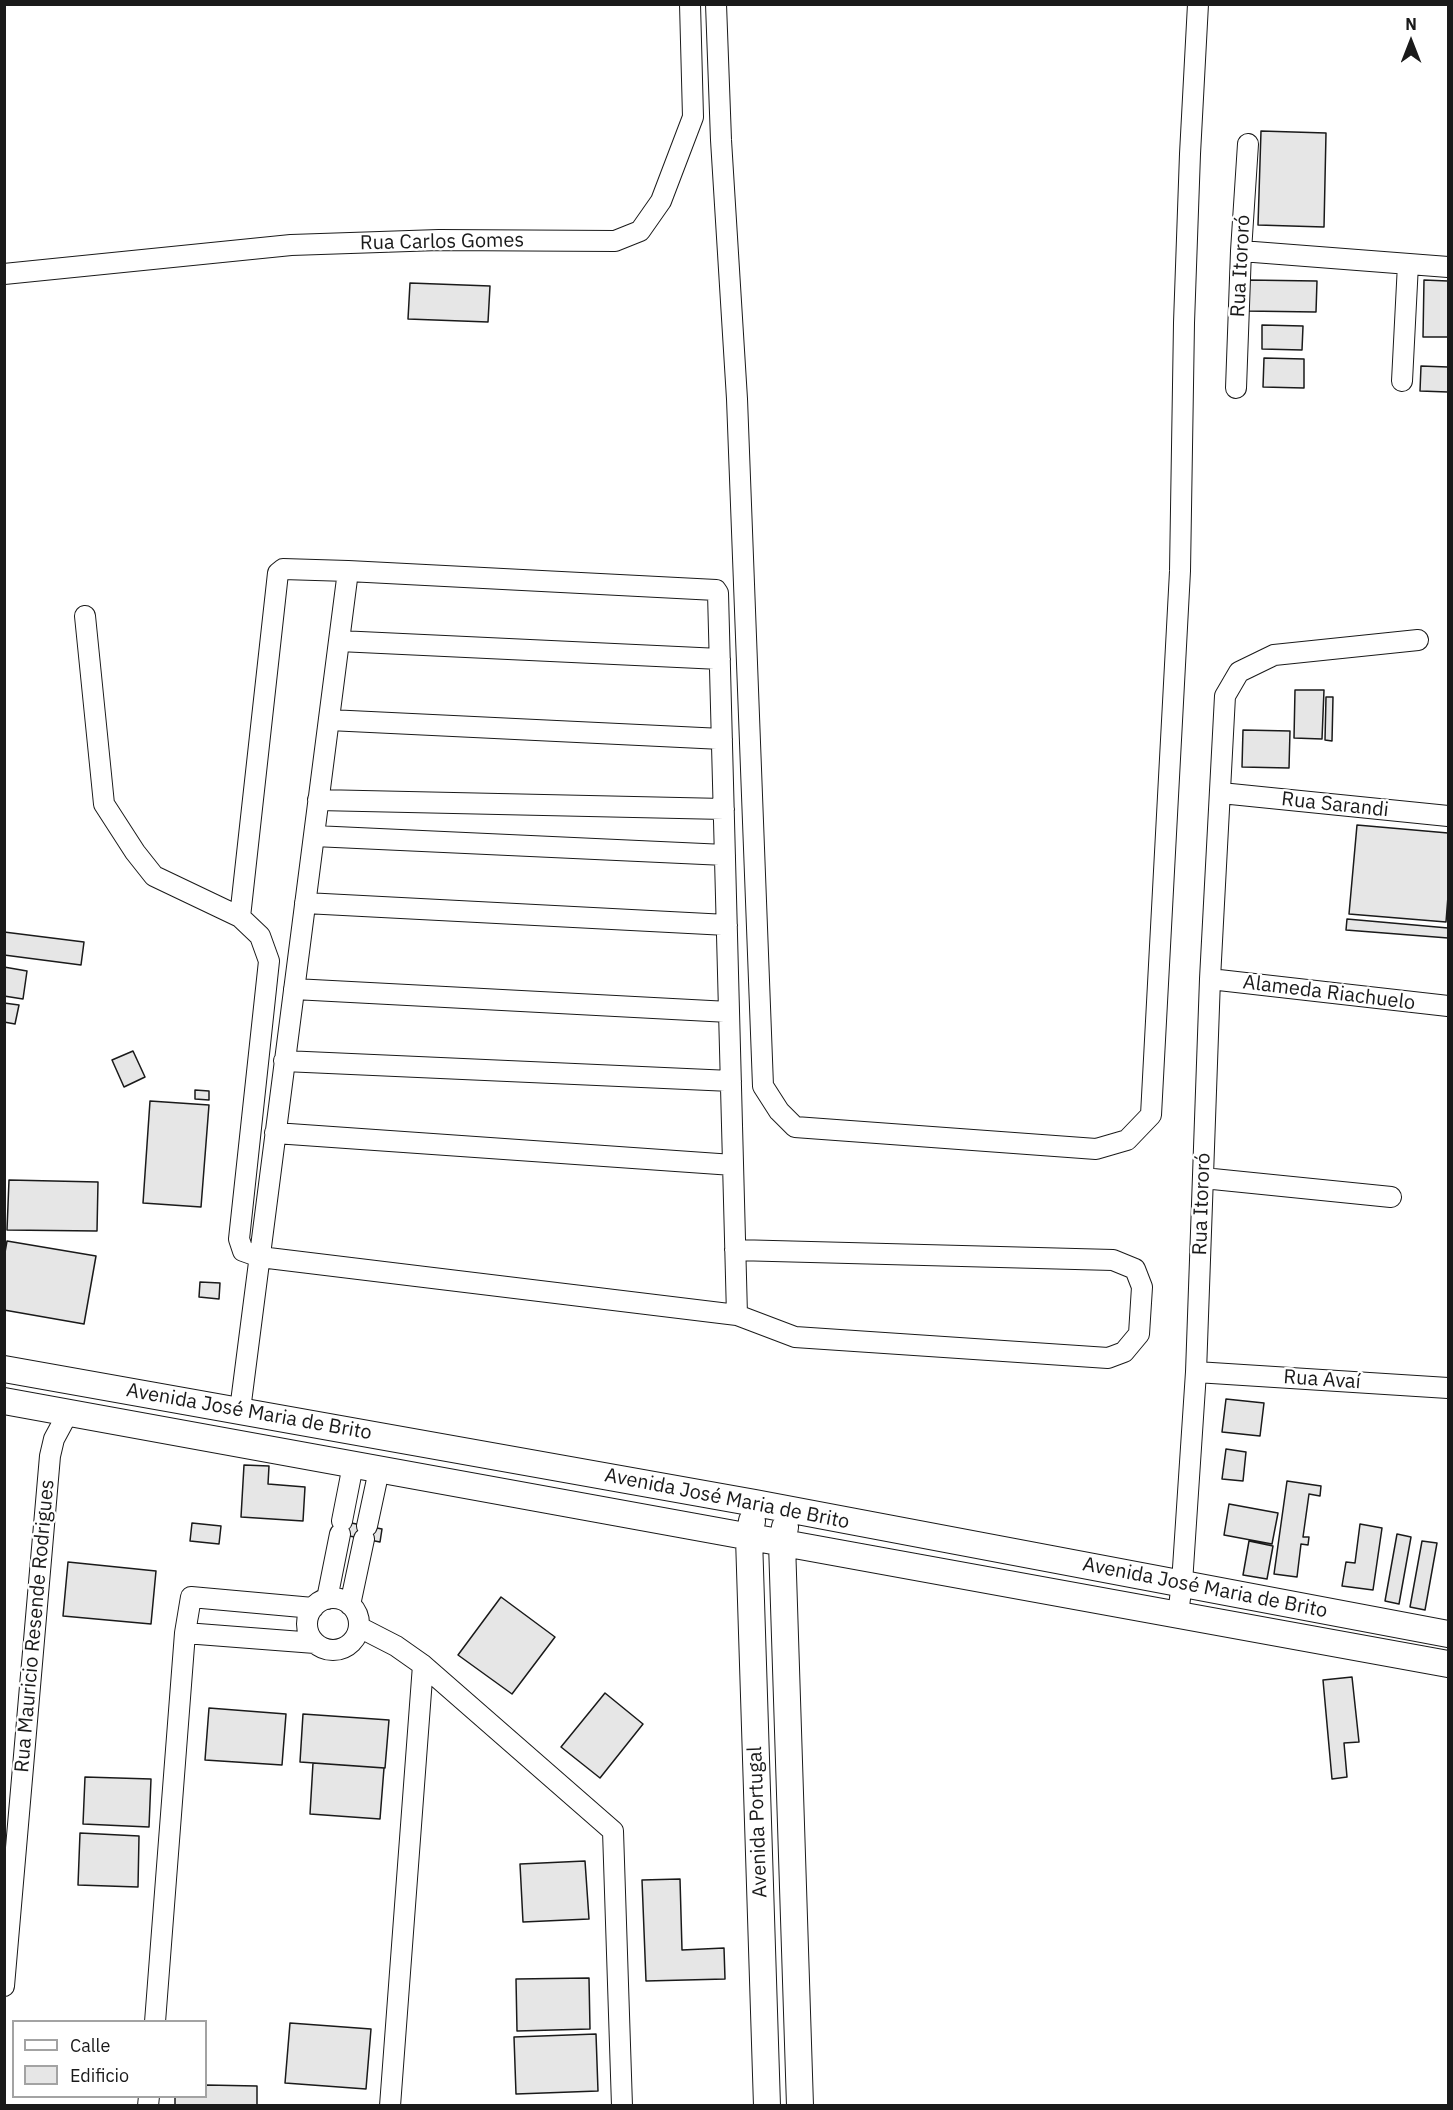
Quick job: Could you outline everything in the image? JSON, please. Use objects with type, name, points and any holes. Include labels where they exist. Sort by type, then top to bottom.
[{"type":"main road","name":"Avenida José Maria de Brito","points":[[4,1369],[755,1503],[1449,1634]]},
{"type":"main road","name":"Avenida José Maria de Brito","points":[[4,1401],[1449,1664]]},
{"type":"main road","name":"Avenida Portugal","points":[[755,1503],[749,1538],[767,2106]]},
{"type":"main road","name":"Avenida Portugal","points":[[789,1510],[782,1543],[800,2106]]},
{"type":"street","name":"Rua Carlos Gomes","points":[[4,274],[291,245],[439,240],[615,241],[639,231],[661,201],[693,117],[690,4]]},
{"type":"street","points":[[716,4],[721,140],[737,399],[763,1086],[779,1111],[795,1126],[1096,1149],[1127,1140],[1151,1115],[1180,571],[1184,312],[1198,4]]},
{"type":"street","name":"Rua Itororó","points":[[1236,388],[1248,144]]},
{"type":"street","points":[[1241,251],[1449,267]]},
{"type":"street","points":[[1402,381],[1408,264]]},
{"type":"street","points":[[240,917],[278,573],[283,569],[716,590],[718,592],[720,659],[737,1315]]},
{"type":"street","points":[[240,1410],[348,571]]},
{"type":"street","points":[[85,616],[104,804],[135,852],[154,876],[240,917],[260,936],[269,961],[239,1239],[243,1251],[260,1257],[737,1315],[795,1337],[1108,1358],[1124,1352],[1139,1335],[1142,1287],[1135,1269],[1113,1260],[735,1250]]},
{"type":"street","name":"Rua Itororó","points":[[1178,1614],[1196,1372],[1210,979],[1225,696],[1239,672],[1274,654],[1418,640]]},
{"type":"street","points":[[339,641],[720,659]]},
{"type":"street","points":[[329,720],[722,739]]},
{"type":"street","name":"Rua Sarandi","points":[[1221,793],[1449,816]]},
{"type":"street","points":[[318,800],[724,809]]},
{"type":"street","points":[[314,836],[725,855]]},
{"type":"street","points":[[305,903],[727,925]]},
{"type":"street","name":"Alameda Riachuelo","points":[[1210,979],[1449,1006]]},
{"type":"street","points":[[294,989],[729,1012]]},
{"type":"street","points":[[284,1060],[731,1081]]},
{"type":"street","points":[[275,1133],[733,1165]]},
{"type":"street","points":[[1203,1178],[1391,1197]]},
{"type":"street","name":"Rua Avaí","points":[[1196,1372],[1449,1388]]},
{"type":"street","name":"Rua Mauricio Resende Rodrigues","points":[[4,1986],[50,1456],[54,1439],[68,1413]]},
{"type":"street","points":[[315,1644],[310,1637],[307,1622],[320,1604],[340,1532],[352,1465]]},
{"type":"street","points":[[350,1605],[379,1470]]},
{"type":"street","points":[[340,1532],[365,1537]]},
{"type":"street","points":[[155,2020],[185,1633],[191,1597],[320,1604],[335,1598],[350,1605],[356,1611],[359,1627],[357,1635],[346,1647],[330,1650],[315,1644],[185,1633]]},
{"type":"street","points":[[359,1627],[396,1646],[423,1665],[613,1831],[622,2106]]},
{"type":"street","points":[[390,2106],[423,1665]]},
{"type":"building","points":[[1261,131],[1326,133],[1324,227],[1258,225]]},
{"type":"building","points":[[1246,280],[1317,281],[1316,312],[1245,311]]},
{"type":"building","points":[[1424,280],[1448,281],[1448,337],[1423,337]]},
{"type":"building","points":[[410,283],[490,286],[488,322],[408,319]]},
{"type":"building","points":[[1262,325],[1303,326],[1302,350],[1262,349]]},
{"type":"building","points":[[1264,358],[1304,359],[1304,388],[1263,387]]},
{"type":"building","points":[[1421,366],[1448,367],[1448,392],[1420,391]]},
{"type":"building","points":[[1295,690],[1324,690],[1322,739],[1294,738]]},
{"type":"building","points":[[1326,697],[1333,697],[1332,741],[1325,740]]},
{"type":"building","points":[[1243,730],[1290,731],[1289,768],[1242,767]]},
{"type":"building","points":[[1357,825],[1448,833],[1446,922],[1349,914]]},
{"type":"building","points":[[1347,919],[1448,928],[1448,938],[1346,930]]},
{"type":"building","points":[[4,932],[84,942],[81,965],[4,955]]},
{"type":"building","points":[[4,967],[27,971],[23,999],[4,996]]},
{"type":"building","points":[[4,1003],[19,1005],[15,1024],[4,1022]]},
{"type":"building","points":[[133,1051],[145,1077],[124,1087],[112,1060]]},
{"type":"building","points":[[195,1090],[209,1091],[209,1100],[195,1099]]},
{"type":"building","points":[[150,1101],[209,1105],[201,1207],[143,1203]]},
{"type":"building","points":[[9,1180],[98,1182],[97,1231],[7,1230]]},
{"type":"building","points":[[7,1241],[96,1256],[84,1324],[4,1310],[4,1258]]},
{"type":"building","points":[[200,1282],[220,1283],[219,1299],[199,1297]]},
{"type":"building","points":[[1226,1399],[1264,1403],[1260,1436],[1222,1432]]},
{"type":"building","points":[[1226,1449],[1246,1452],[1243,1481],[1222,1479]]},
{"type":"building","points":[[244,1465],[269,1466],[268,1484],[305,1487],[303,1521],[241,1517]]},
{"type":"building","points":[[1287,1481],[1321,1486],[1320,1496],[1309,1494],[1303,1537],[1309,1537],[1308,1545],[1301,1544],[1297,1577],[1274,1574]]},
{"type":"building","points":[[1229,1504],[1278,1513],[1272,1544],[1224,1535]]},
{"type":"building","points":[[336,1520],[382,1529],[380,1542],[334,1533]]},
{"type":"building","points":[[192,1523],[221,1526],[219,1544],[190,1541]]},
{"type":"building","points":[[1360,1524],[1382,1528],[1373,1590],[1342,1586],[1346,1562],[1355,1563]]},
{"type":"building","points":[[1397,1534],[1411,1537],[1399,1604],[1385,1601]]},
{"type":"building","points":[[1249,1541],[1273,1546],[1267,1579],[1243,1575]]},
{"type":"building","points":[[1422,1541],[1437,1543],[1425,1610],[1410,1607]]},
{"type":"building","points":[[68,1562],[156,1571],[151,1624],[63,1616]]},
{"type":"building","points":[[501,1597],[555,1637],[512,1694],[458,1655]]},
{"type":"building","points":[[1352,1677],[1359,1742],[1344,1743],[1347,1777],[1332,1779],[1323,1680]]},
{"type":"building","points":[[605,1693],[643,1724],[600,1778],[561,1747]]},
{"type":"building","points":[[209,1708],[286,1714],[282,1765],[205,1760]]},
{"type":"building","points":[[303,1714],[389,1720],[385,1768],[300,1762]]},
{"type":"building","points":[[313,1763],[384,1768],[380,1819],[310,1814]]},
{"type":"building","points":[[85,1777],[151,1779],[149,1827],[83,1824]]},
{"type":"building","points":[[80,1833],[139,1836],[138,1887],[78,1885]]},
{"type":"building","points":[[585,1861],[589,1919],[523,1922],[520,1864]]},
{"type":"building","points":[[680,1879],[682,1950],[724,1948],[725,1979],[646,1981],[642,1880]]},
{"type":"building","points":[[589,1978],[590,2029],[517,2031],[516,1979]]},
{"type":"building","points":[[290,2023],[371,2029],[366,2089],[285,2083]]},
{"type":"building","points":[[596,2034],[598,2091],[516,2094],[514,2037]]},
{"type":"building","points":[[207,2085],[257,2086],[257,2106],[175,2106],[175,2098],[207,2098]]}]
